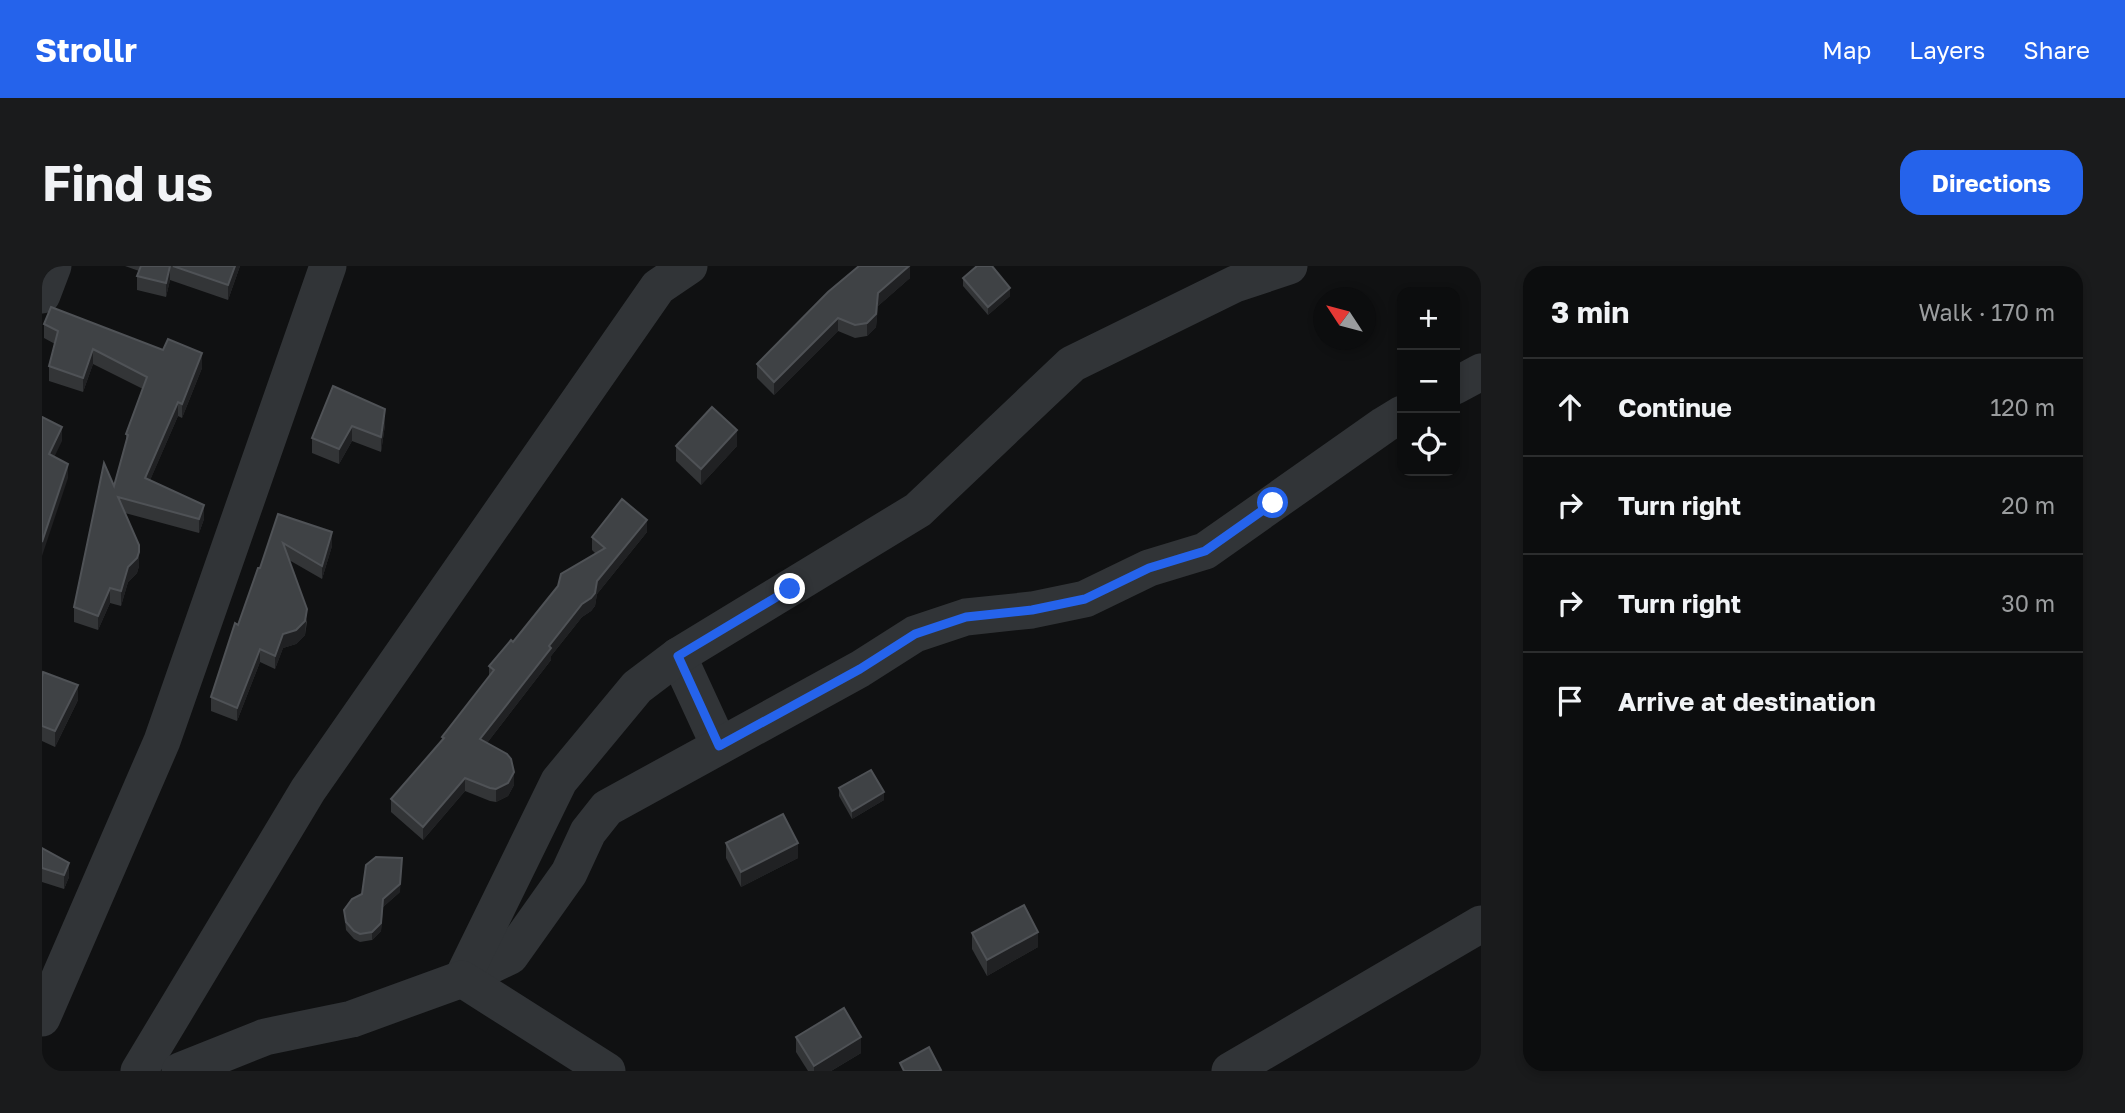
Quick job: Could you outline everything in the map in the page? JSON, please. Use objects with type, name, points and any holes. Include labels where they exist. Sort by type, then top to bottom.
[{"type":"street","points":[[42,295],[53,266]]},
{"type":"street","points":[[42,1018],[162,741],[328,266]]},
{"type":"street","points":[[139,1071],[308,790],[661,276],[689,266]]},
{"type":"street","points":[[462,979],[559,781],[637,687],[678,656],[918,510],[1072,364],[1236,284],[1289,266]]},
{"type":"street","points":[[1460,383],[1481,372]]},
{"type":"street","points":[[180,1071],[265,1037],[352,1019],[462,979],[510,956],[569,873],[588,832],[607,808],[860,669],[915,634],[966,617],[1032,610],[1085,599],[1149,568],[1205,551],[1397,417]]},
{"type":"street","points":[[678,656],[719,746]]},
{"type":"street","points":[[1230,1071],[1481,925]]},
{"type":"street","points":[[462,979],[607,1071]]},
{"type":"building","points":[[141,266],[170,266],[166,283],[137,276]]},
{"type":"building","points":[[173,266],[235,266],[228,285]]},
{"type":"building","points":[[859,266],[909,266],[878,293],[876,314],[867,323],[855,325],[838,318],[774,382],[757,364],[828,292]]},
{"type":"building","points":[[977,266],[992,266],[1010,288],[988,307],[963,278]]},
{"type":"building","points":[[51,307],[163,350],[168,339],[202,353],[182,404],[178,402],[145,478],[204,505],[199,519],[118,497],[139,545],[139,552],[128,567],[121,591],[110,588],[98,616],[74,607],[104,463],[114,486],[128,435],[126,434],[147,377],[93,349],[83,378],[49,366],[58,331],[44,324]]},
{"type":"building","points":[[333,386],[385,409],[381,437],[352,426],[339,449],[312,438]]},
{"type":"building","points":[[712,407],[737,430],[701,469],[676,446]]},
{"type":"building","points":[[42,417],[62,427],[49,454],[68,464],[42,542]]},
{"type":"building","points":[[622,499],[647,520],[597,581],[595,593],[582,604],[480,739],[511,759],[514,772],[508,783],[496,789],[465,778],[423,827],[391,799],[444,738],[442,737],[494,670],[489,666],[511,640],[513,642],[558,586],[561,574],[605,548],[592,537]]},
{"type":"building","points":[[278,514],[332,532],[322,566],[283,543],[307,609],[305,621],[296,630],[283,634],[275,656],[260,649],[237,708],[211,697],[235,623],[238,625]]},
{"type":"building","points":[[43,672],[78,685],[55,731],[42,726]]},
{"type":"building","points":[[871,770],[884,792],[852,811],[839,788]]},
{"type":"building","points":[[783,814],[798,843],[741,872],[726,843]]},
{"type":"building","points":[[42,848],[69,863],[64,875],[42,868]]},
{"type":"building","points":[[376,857],[402,858],[400,884],[383,899],[381,923],[372,932],[360,934],[346,922],[344,910],[352,899],[362,894],[366,865]]},
{"type":"building","points":[[1024,905],[1038,932],[987,960],[972,933]]},
{"type":"building","points":[[844,1008],[861,1037],[814,1066],[796,1037]]},
{"type":"building","points":[[929,1047],[941,1070],[904,1071],[900,1063]]},
{"type":"route","points":[[790,589],[678,656],[719,746],[860,669],[915,634],[966,617],[1032,610],[1085,599],[1149,568],[1205,551],[1273,503]]}]
